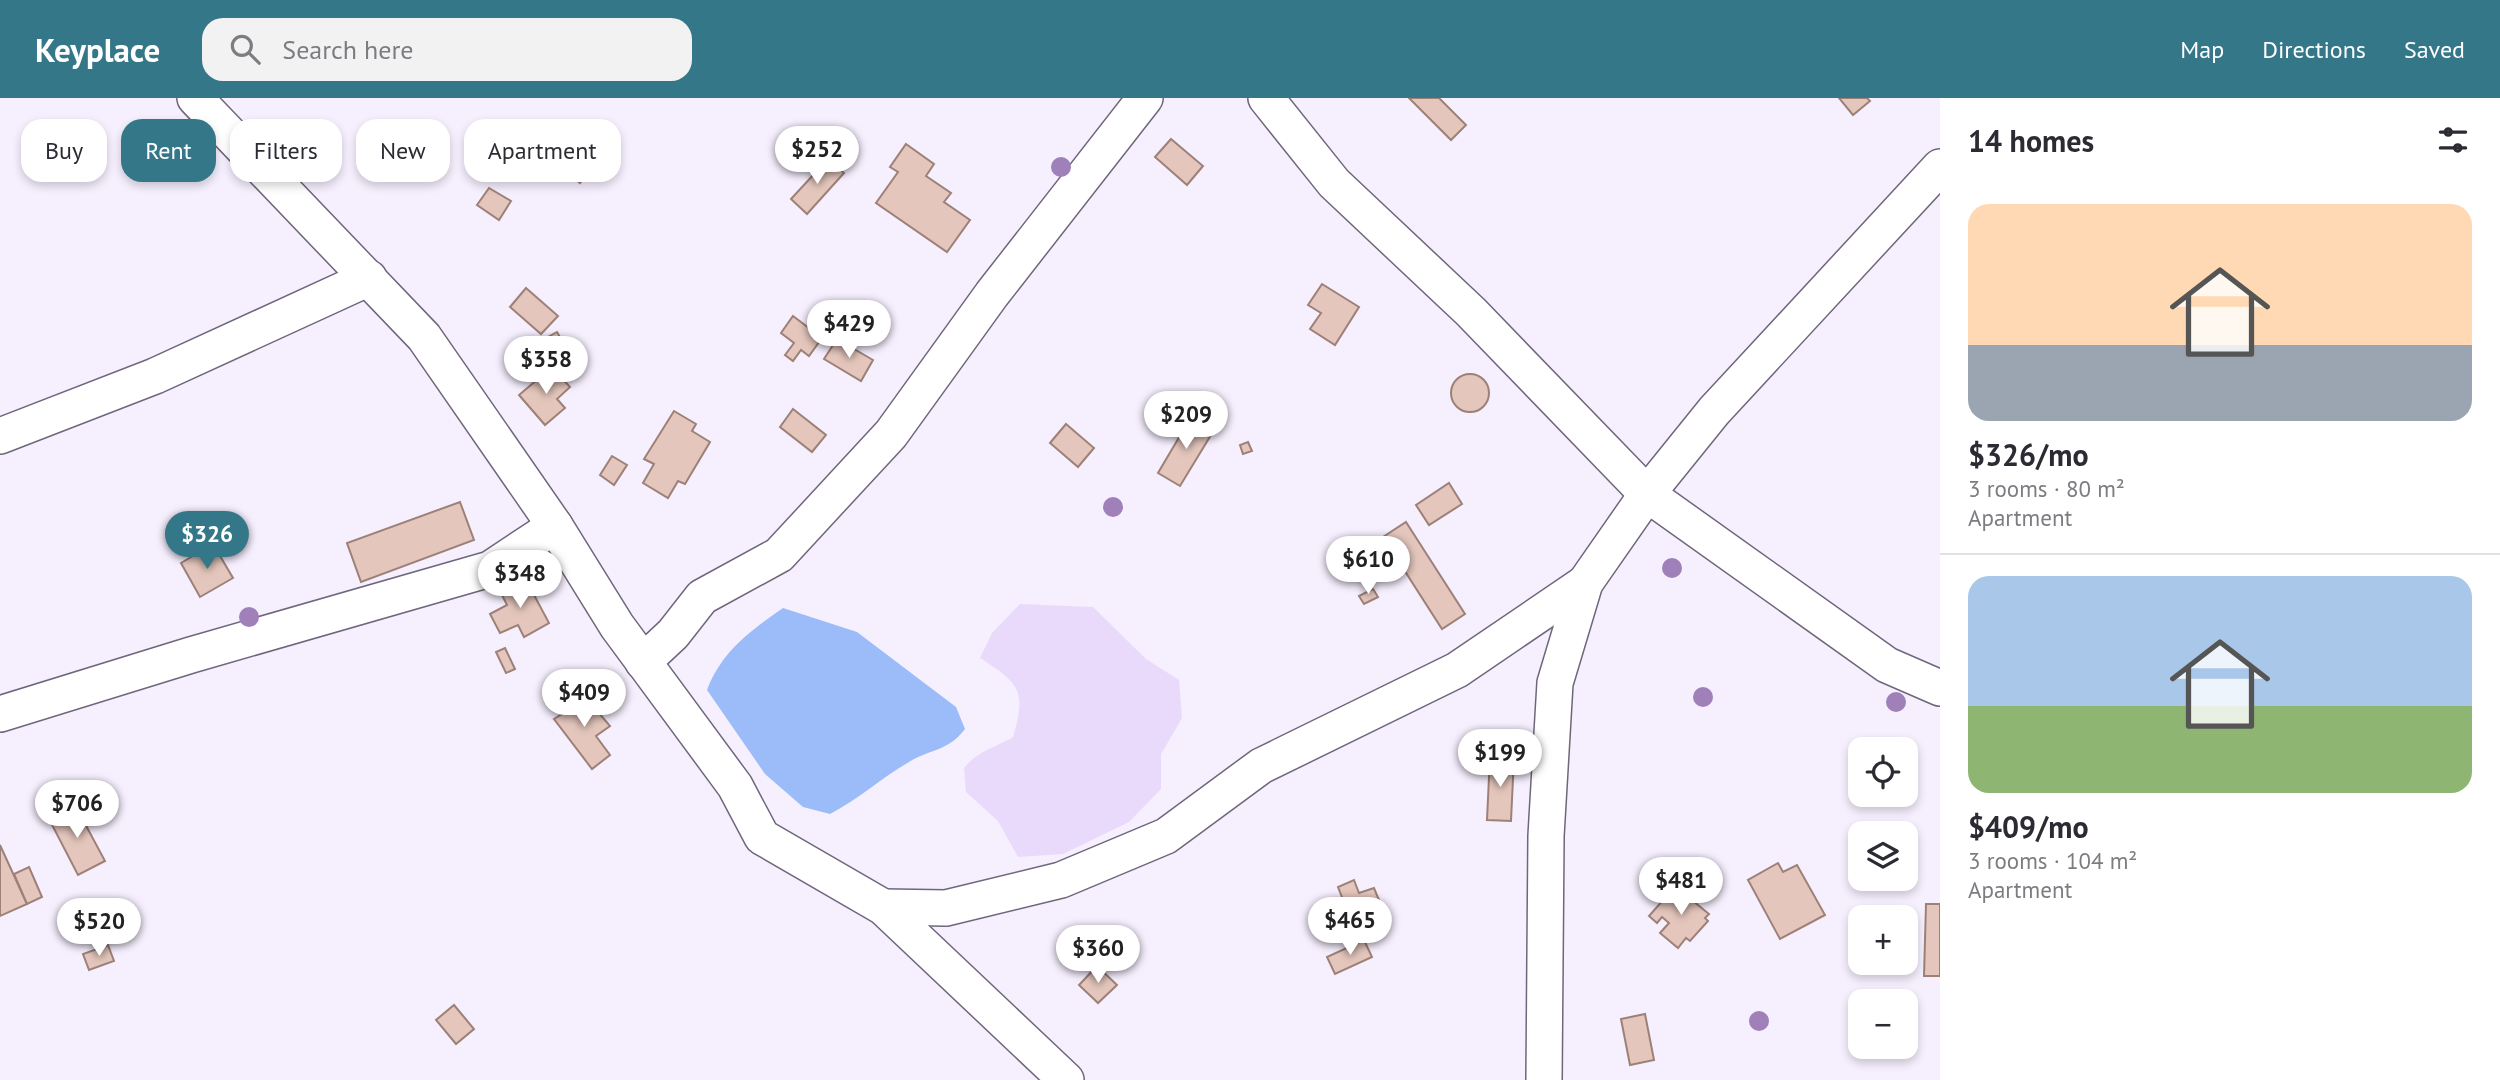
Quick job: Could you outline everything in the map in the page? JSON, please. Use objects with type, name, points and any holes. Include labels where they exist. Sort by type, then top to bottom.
[{"type":"street","points":[[195,98],[424,337],[555,526],[617,625],[735,786],[762,837],[883,907],[1066,1080]]},
{"type":"street","points":[[643,662],[673,634],[702,597],[779,555],[891,434],[992,294],[1145,98]]},
{"type":"street","points":[[1266,98],[1334,183],[1471,312],[1647,494],[1887,665],[1940,688]]},
{"type":"street","points":[[1544,1080],[1546,836],[1555,682],[1585,583],[1647,494],[1714,411],[1940,167]]},
{"type":"street","points":[[0,436],[155,376],[369,278]]},
{"type":"street","points":[[0,714],[191,655],[490,569],[555,526]]},
{"type":"street","points":[[883,907],[946,908],[1061,880],[1166,836],[1261,765],[1457,670],[1585,583]]},
{"type":"shaded area","points":[[1020,604],[1093,607],[1146,659],[1179,680],[1182,718],[1161,754],[1161,789],[1129,822],[1063,854],[1018,857],[998,821],[966,792],[964,768],[981,753],[1013,737],[1019,708],[1016,689],[1004,674],[980,658],[992,633]]},
{"type":"water","points":[[783,608],[857,632],[956,707],[965,729],[952,742],[909,762],[830,814],[803,807],[765,774],[707,690],[713,676],[738,643]]},
{"type":"building","points":[[1409,98],[1439,98],[1466,125],[1451,140]]},
{"type":"building","points":[[1839,98],[1867,98],[1870,101],[1853,115]]},
{"type":"building","points":[[1171,139],[1203,166],[1187,185],[1155,157]]},
{"type":"building","points":[[906,144],[934,164],[926,176],[951,193],[944,202],[970,220],[947,252],[876,203],[898,172],[890,167]]},
{"type":"building","points":[[828,159],[844,173],[807,214],[791,199]]},
{"type":"building","points":[[489,188],[511,201],[499,220],[477,205]]},
{"type":"building","points":[[1322,284],[1359,307],[1335,345],[1310,329],[1321,313],[1308,305]]},
{"type":"building","points":[[526,288],[558,316],[541,334],[510,307]]},
{"type":"building","points":[[793,316],[822,338],[809,356],[801,350],[793,361],[785,355],[794,343],[781,333]]},
{"type":"building","points":[[557,332],[565,346],[547,357],[539,342]]},
{"type":"building","points":[[837,339],[873,360],[861,381],[824,359]]},
{"type":"building","points":[[552,367],[570,387],[557,399],[565,408],[545,425],[519,395]]},
{"type":"building","points":[[1470,374],[1484,379],[1489,393],[1484,407],[1470,412],[1456,407],[1451,393],[1456,379]]},
{"type":"building","points":[[793,409],[826,435],[812,452],[780,427]]},
{"type":"building","points":[[674,411],[696,424],[692,431],[710,442],[685,484],[678,481],[668,498],[643,483],[654,464],[644,459]]},
{"type":"building","points":[[1191,417],[1214,430],[1180,486],[1158,473]]},
{"type":"building","points":[[1066,424],[1094,448],[1078,467],[1050,443]]},
{"type":"building","points":[[1248,442],[1252,451],[1243,454],[1240,445]]},
{"type":"building","points":[[612,456],[627,465],[614,485],[600,475]]},
{"type":"building","points":[[1449,483],[1462,504],[1429,525],[1416,505]]},
{"type":"building","points":[[460,502],[474,540],[361,582],[347,543]]},
{"type":"building","points":[[1406,522],[1465,614],[1442,629],[1383,537]]},
{"type":"building","points":[[213,544],[233,578],[200,597],[181,563]]},
{"type":"building","points":[[525,578],[549,623],[524,637],[518,625],[500,633],[490,614],[507,605],[500,591]]},
{"type":"building","points":[[1373,589],[1378,597],[1364,604],[1359,596]]},
{"type":"building","points":[[505,648],[515,669],[506,673],[496,652]]},
{"type":"building","points":[[582,693],[610,726],[596,736],[610,755],[592,769],[554,719],[562,714],[559,710]]},
{"type":"building","points":[[1490,756],[1514,757],[1511,821],[1487,820]]},
{"type":"building","points":[[75,805],[105,861],[78,875],[49,819]]},
{"type":"building","points":[[0,845],[27,904],[0,916]]},
{"type":"building","points":[[1778,863],[1783,872],[1797,865],[1825,915],[1780,939],[1748,880]]},
{"type":"building","points":[[29,867],[42,897],[27,904],[14,874]]},
{"type":"building","points":[[1354,880],[1359,893],[1374,888],[1381,905],[1365,911],[1368,920],[1386,913],[1390,924],[1376,930],[1354,928],[1338,887]]},
{"type":"building","points":[[1684,884],[1696,895],[1692,900],[1709,914],[1705,918],[1708,921],[1690,941],[1686,938],[1678,948],[1660,933],[1669,923],[1662,917],[1657,923],[1649,916],[1664,899],[1668,902]]},
{"type":"building","points":[[1926,904],[1940,904],[1940,976],[1924,976]]},
{"type":"building","points":[[1364,940],[1372,957],[1335,974],[1327,957]]},
{"type":"building","points":[[108,945],[114,961],[89,970],[83,954]]},
{"type":"building","points":[[1097,966],[1117,985],[1098,1003],[1079,985]]},
{"type":"building","points":[[454,1005],[474,1029],[456,1044],[436,1020]]},
{"type":"building","points":[[1645,1014],[1654,1060],[1630,1065],[1621,1019]]}]
